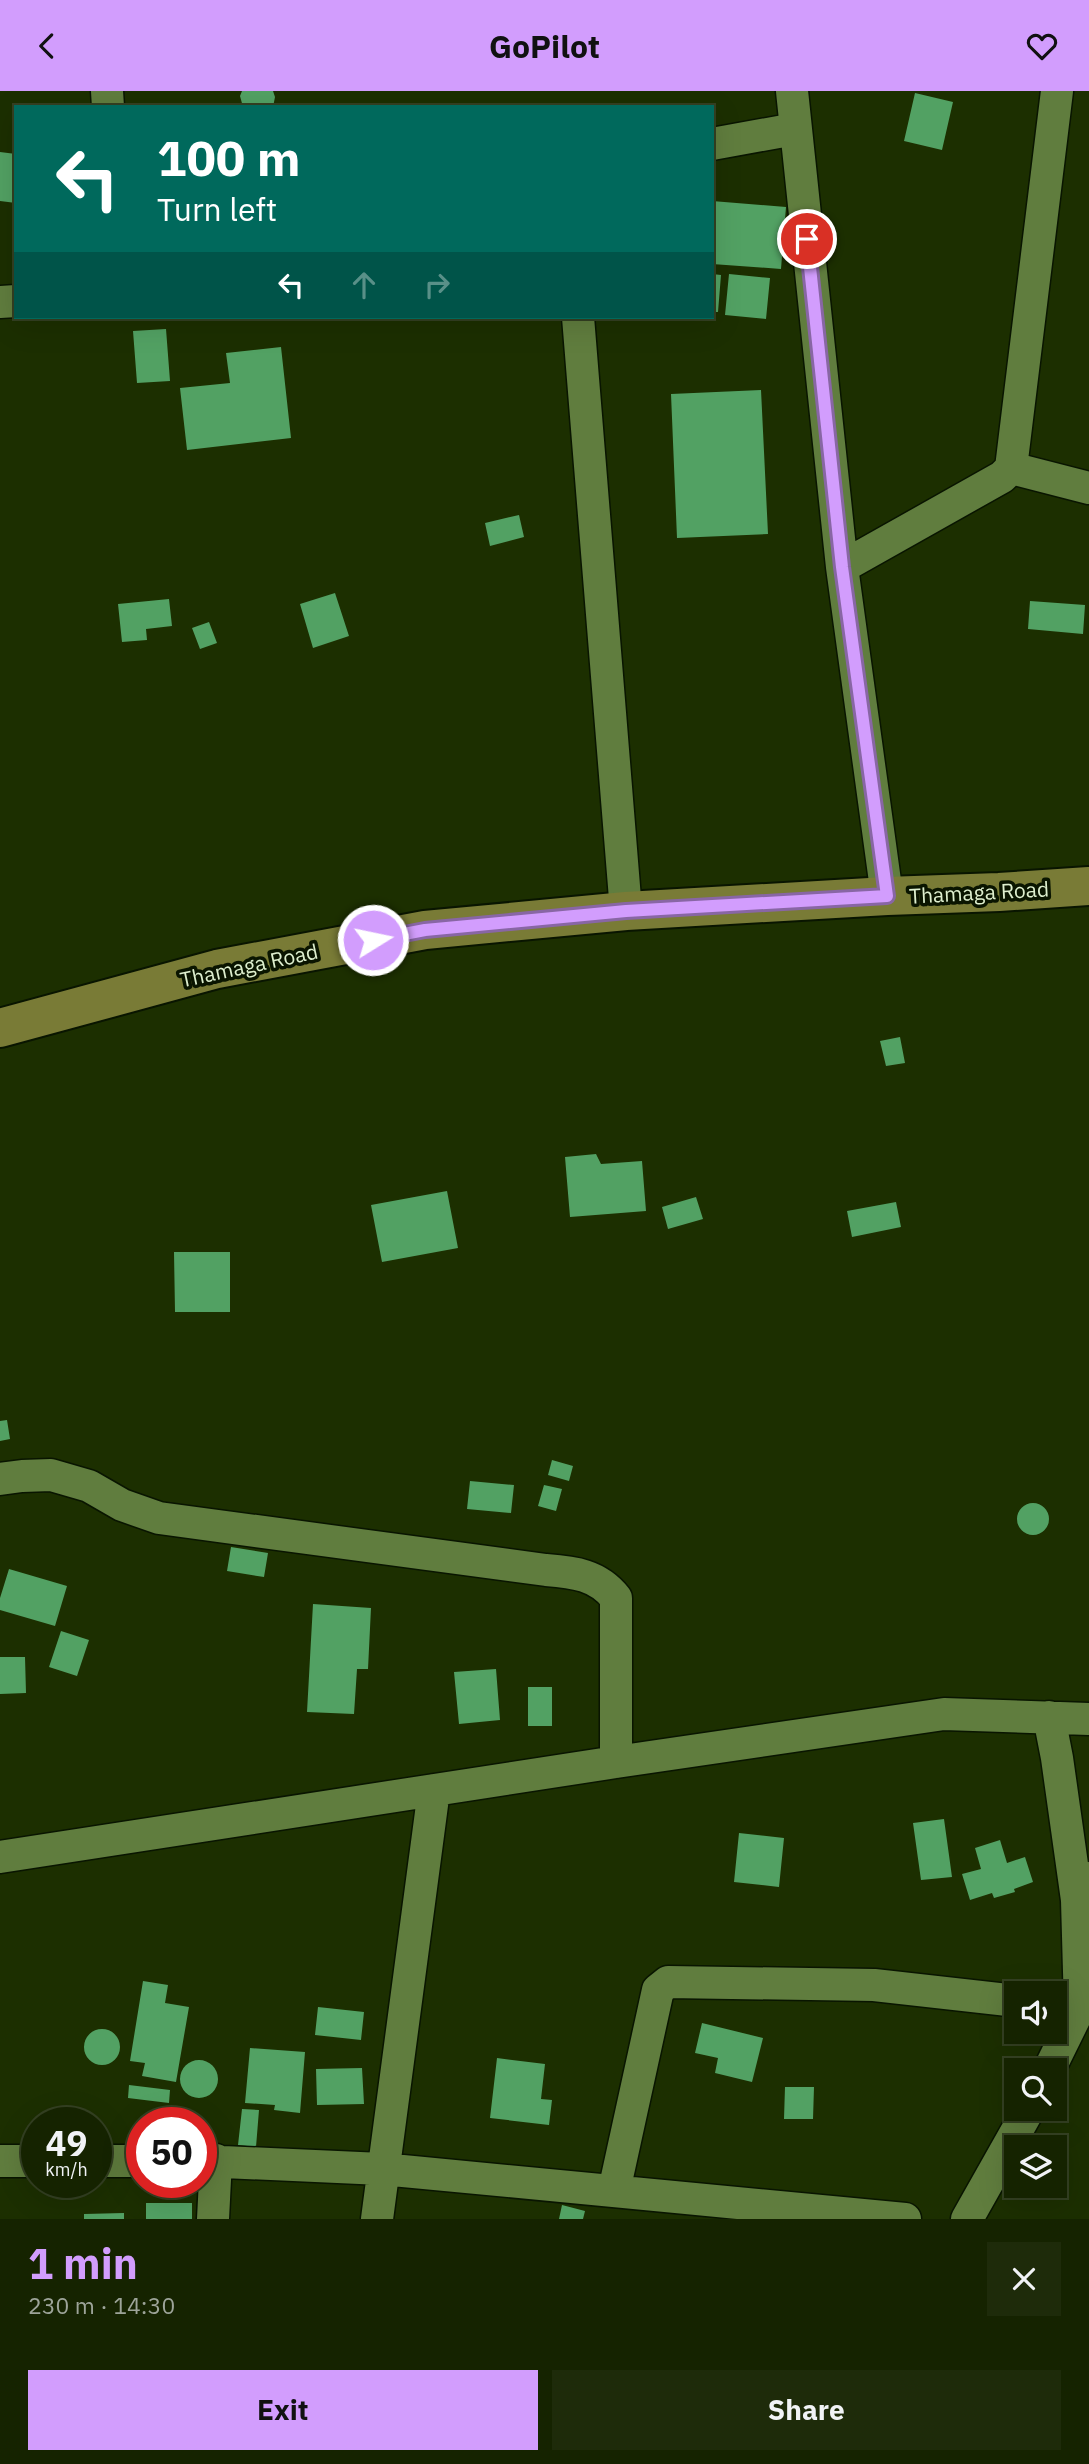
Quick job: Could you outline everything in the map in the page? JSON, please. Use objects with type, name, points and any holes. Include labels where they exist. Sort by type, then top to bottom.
[{"type":"main road","name":"Thamaga Road","points":[[0,1028],[217,969],[425,930],[626,911],[887,896],[999,893],[1089,885]]},
{"type":"street","points":[[792,91],[842,567],[887,896]]},
{"type":"street","points":[[842,567],[1002,477],[1011,468],[1057,91]]},
{"type":"street","points":[[714,144],[795,129]]},
{"type":"street","points":[[578,319],[626,911]]},
{"type":"street","points":[[1011,468],[1089,488]]},
{"type":"street","points":[[0,1479],[51,1475],[89,1486],[122,1505],[159,1518],[533,1569],[569,1571],[595,1579],[607,1587],[616,1598],[616,1762]]},
{"type":"street","points":[[0,1857],[944,1714],[1089,1719]]},
{"type":"street","points":[[1049,1717],[1083,1889],[1081,1976],[1075,2006],[1054,2058]]},
{"type":"street","points":[[377,2219],[434,1790]]},
{"type":"street","points":[[614,2191],[658,1990],[668,1982],[874,1986],[1004,2000]]},
{"type":"street","points":[[967,2219],[1022,2121]]},
{"type":"street","points":[[0,2161],[21,2161]]},
{"type":"street","points":[[217,2161],[382,2169],[905,2219]]},
{"type":"street","points":[[212,2198],[213,2219]]},
{"type":"building","points":[[242,91],[273,91],[275,97],[273,105],[242,105],[240,96]]},
{"type":"building","points":[[915,93],[953,102],[942,150],[904,141]]},
{"type":"building","points":[[0,152],[14,154],[14,203],[0,201]]},
{"type":"building","points":[[714,201],[786,207],[781,269],[714,264]]},
{"type":"building","points":[[714,274],[721,275],[718,312],[714,312]]},
{"type":"building","points":[[729,274],[770,278],[766,319],[725,315]]},
{"type":"building","points":[[166,329],[170,381],[137,383],[133,331]]},
{"type":"building","points":[[281,347],[291,438],[187,450],[180,388],[230,383],[226,353]]},
{"type":"building","points":[[761,390],[768,534],[677,538],[671,394]]},
{"type":"building","points":[[519,515],[524,537],[490,546],[485,523]]},
{"type":"building","points":[[335,593],[349,636],[313,648],[300,604]]},
{"type":"building","points":[[169,599],[172,626],[146,629],[147,640],[122,642],[118,604]]},
{"type":"building","points":[[1030,601],[1085,605],[1083,634],[1028,629]]},
{"type":"building","points":[[209,622],[217,643],[200,649],[192,628]]},
{"type":"building","points":[[900,1037],[905,1063],[886,1066],[880,1041]]},
{"type":"building","points":[[596,1154],[601,1164],[642,1161],[646,1211],[570,1217],[565,1157]]},
{"type":"building","points":[[447,1191],[458,1248],[382,1262],[371,1205]]},
{"type":"building","points":[[696,1197],[703,1219],[668,1229],[662,1207]]},
{"type":"building","points":[[896,1202],[901,1227],[852,1237],[847,1211]]},
{"type":"building","points":[[174,1252],[230,1252],[230,1312],[175,1312]]},
{"type":"building","points":[[7,1420],[10,1439],[0,1441],[0,1421]]},
{"type":"building","points":[[552,1460],[573,1466],[569,1481],[548,1475]]},
{"type":"building","points":[[470,1481],[514,1485],[511,1513],[467,1509]]},
{"type":"building","points":[[544,1485],[562,1489],[556,1511],[538,1506]]},
{"type":"building","points":[[1033,1503],[1044,1508],[1049,1519],[1044,1530],[1033,1535],[1022,1530],[1017,1519],[1022,1508]]},
{"type":"building","points":[[231,1547],[268,1553],[264,1577],[227,1571]]},
{"type":"building","points":[[9,1569],[67,1586],[55,1626],[0,1610],[0,1598]]},
{"type":"building","points":[[313,1604],[371,1608],[368,1669],[357,1669],[354,1714],[307,1712]]},
{"type":"building","points":[[61,1631],[89,1640],[77,1676],[49,1667]]},
{"type":"building","points":[[0,1657],[25,1657],[26,1693],[0,1694]]},
{"type":"building","points":[[496,1669],[500,1720],[459,1724],[454,1672]]},
{"type":"building","points":[[528,1687],[552,1687],[552,1726],[528,1726]]},
{"type":"building","points":[[944,1819],[952,1877],[921,1880],[913,1823]]},
{"type":"building","points":[[739,1833],[784,1838],[779,1887],[734,1882]]},
{"type":"building","points":[[1000,1840],[1007,1863],[1025,1857],[1033,1882],[1014,1889],[1015,1892],[994,1898],[992,1893],[970,1900],[962,1874],[981,1869],[975,1848]]},
{"type":"building","points":[[143,1981],[168,1985],[165,2003],[189,2007],[176,2082],[142,2076],[145,2063],[130,2061]]},
{"type":"building","points":[[318,2007],[364,2012],[361,2040],[315,2035]]},
{"type":"building","points":[[702,2023],[763,2038],[752,2082],[715,2073],[718,2058],[695,2053]]},
{"type":"building","points":[[102,2029],[115,2034],[120,2047],[115,2060],[102,2065],[89,2060],[84,2047],[89,2034]]},
{"type":"building","points":[[250,2048],[305,2052],[300,2113],[274,2110],[275,2105],[245,2103]]},
{"type":"building","points":[[497,2058],[545,2064],[541,2099],[552,2100],[549,2125],[490,2118]]},
{"type":"building","points":[[199,2060],[213,2065],[218,2079],[213,2093],[199,2098],[185,2093],[180,2079],[185,2065]]},
{"type":"building","points":[[362,2068],[364,2104],[317,2105],[316,2069]]},
{"type":"building","points":[[129,2085],[170,2090],[169,2103],[128,2098]]},
{"type":"building","points":[[785,2087],[814,2087],[813,2119],[784,2119]]},
{"type":"building","points":[[242,2109],[259,2110],[256,2147],[238,2145]]},
{"type":"building","points":[[146,2203],[192,2203],[192,2219],[146,2219]]},
{"type":"building","points":[[562,2205],[585,2211],[583,2219],[559,2219]]},
{"type":"building","points":[[124,2213],[124,2219],[84,2219],[84,2214]]},
{"type":"route","points":[[373,940],[425,930],[626,911],[887,896],[842,567],[807,239]]}]
